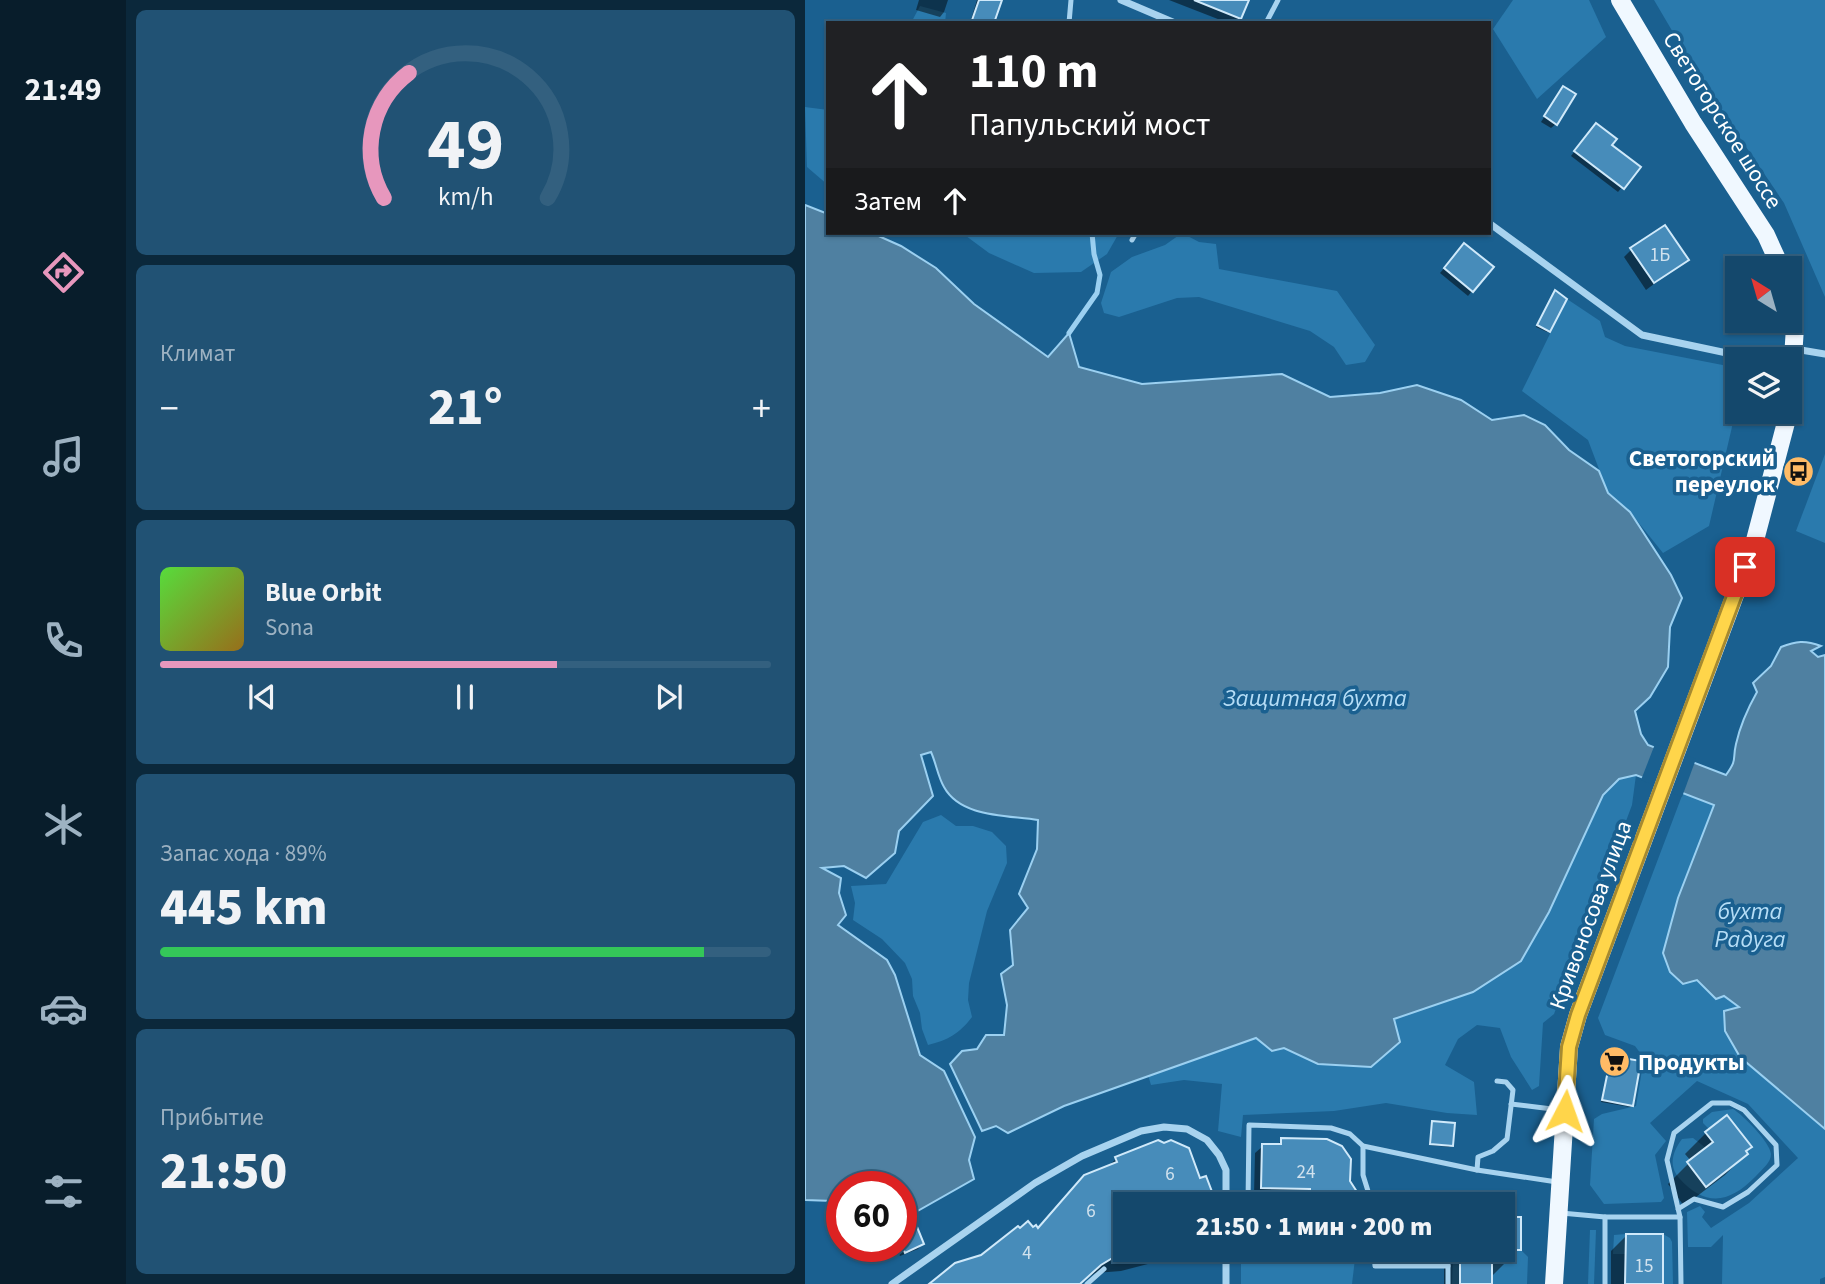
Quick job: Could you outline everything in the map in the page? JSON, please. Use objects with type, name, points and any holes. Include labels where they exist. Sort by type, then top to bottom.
[{"type":"main road","name":"Светогорское шоссе","points":[[1620,0],[1693,123],[1766,234],[1776,256]]},
{"type":"main road","name":"Кривоносова улица","points":[[1554,1284],[1569,1047],[1578,1015],[1754,544],[1786,424]]},
{"type":"street","points":[[1121,0],[1170,21]]},
{"type":"street","points":[[1491,224],[1642,335],[1725,353]]},
{"type":"street","points":[[1802,359],[1825,354]]},
{"type":"street","points":[[892,1284],[1035,1183],[1082,1156],[1141,1131],[1164,1127],[1187,1129],[1207,1140],[1219,1155],[1226,1170],[1226,1192]]},
{"type":"street","points":[[1226,1262],[1226,1284]]},
{"type":"lane","points":[[1069,21],[1070,0]]},
{"type":"lane","points":[[1267,21],[1277,0]]},
{"type":"lane","points":[[1132,240],[1135,235]]},
{"type":"lane","points":[[1476,1170],[1478,1157],[1493,1151],[1507,1139],[1513,1090],[1506,1082],[1497,1081]]},
{"type":"lane","points":[[1678,1209],[1694,1199],[1723,1208],[1748,1192],[1777,1165],[1776,1145],[1744,1110],[1730,1103],[1712,1103],[1674,1133],[1667,1160],[1678,1209],[1680,1217],[1681,1284]]},
{"type":"lane","points":[[1511,1104],[1565,1111]]},
{"type":"lane","points":[[1248,1192],[1249,1125],[1331,1128],[1350,1134],[1363,1146],[1476,1170],[1560,1182]]},
{"type":"lane","points":[[1363,1146],[1363,1175],[1368,1192]]},
{"type":"lane","points":[[1558,1213],[1605,1217],[1680,1217]]},
{"type":"lane","points":[[1605,1217],[1605,1284]]},
{"type":"lane","points":[[1374,1262],[1374,1266],[1448,1266]]},
{"type":"lane","points":[[1448,1262],[1448,1284]]},
{"type":"lane","points":[[1087,1284],[1104,1269]]},
{"type":"shaded area","points":[[1513,0],[1589,0],[1606,37],[1537,99],[1493,29]]},
{"type":"shaded area","points":[[1654,0],[1825,0],[1825,297],[1784,203],[1704,85]]},
{"type":"shaded area","points":[[920,6],[946,13],[945,21],[912,21]]},
{"type":"shaded area","points":[[805,107],[826,110],[826,183],[807,167]]},
{"type":"shaded area","points":[[965,235],[1118,235],[1107,254],[1081,272],[1034,273],[989,253]]},
{"type":"shaded area","points":[[1179,235],[1186,235],[1199,242],[1216,244],[1219,269],[1337,291],[1375,345],[1365,362],[1346,365],[1334,347],[1310,331],[1199,297],[1177,298],[1119,317],[1104,313],[1101,303],[1111,272],[1132,257],[1165,245]]},
{"type":"shaded area","points":[[1567,299],[1600,321],[1605,337],[1625,346],[1725,365],[1725,424],[1733,424],[1709,526],[1663,553],[1630,512],[1608,493],[1588,440],[1522,391]]},
{"type":"shaded area","points":[[1825,454],[1825,543],[1796,531]]},
{"type":"shaded area","points":[[1636,775],[1632,805],[1554,1014],[1543,1023],[1539,1086],[1532,1090],[1511,1057],[1500,1028],[1477,1025],[1458,1039],[1445,1065],[1474,1082],[1477,1115],[1386,1103],[1334,1111],[1243,1115],[1241,1137],[1218,1131],[1222,1084],[1184,1080],[1151,1085],[1148,1075],[1256,1038],[1272,1050],[1284,1048],[1318,1064],[1394,1019],[1473,992],[1521,961],[1549,912],[1603,795],[1619,779]]},
{"type":"shaded area","points":[[1683,793],[1714,805],[1678,898],[1663,953],[1697,980],[1715,999],[1724,996],[1740,1008],[1724,1011],[1740,1057],[1825,1129],[1825,1277],[1820,1279],[1820,1284],[1722,1284],[1723,1235],[1711,1247],[1688,1247],[1687,1212],[1700,1206],[1705,1212],[1702,1217],[1711,1228],[1749,1203],[1798,1158],[1748,1104],[1697,1081],[1650,1123],[1666,1141],[1655,1155],[1664,1198],[1661,1202],[1604,1204],[1590,1185],[1594,1119],[1602,1114],[1636,1106],[1644,1058],[1635,1046],[1605,1035],[1598,1018]]},
{"type":"shaded area","points":[[941,815],[956,826],[973,826],[992,832],[1006,846],[1007,863],[987,911],[969,983],[968,1000],[972,1017],[953,1036],[928,1045],[913,996],[912,979],[905,963],[882,939],[853,920],[855,903],[851,886],[886,884],[923,822]]},
{"type":"shaded area","points":[[1733,1109],[1761,1136],[1771,1157],[1756,1176],[1737,1192],[1708,1198],[1689,1188],[1679,1178],[1673,1163],[1674,1153],[1682,1139],[1693,1138],[1706,1148],[1706,1186],[1748,1154],[1746,1151],[1751,1147],[1727,1115],[1709,1129],[1703,1123],[1703,1119],[1712,1112]]},
{"type":"shaded area","points":[[1590,1230],[1596,1230],[1594,1284],[1588,1284]]},
{"type":"shaded area","points":[[1626,1234],[1625,1254],[1613,1254],[1614,1235]]},
{"type":"shaded area","points":[[1663,1234],[1672,1242],[1673,1284],[1663,1284]]},
{"type":"shaded area","points":[[1515,1250],[1521,1250],[1528,1257],[1527,1284],[1492,1284],[1492,1263],[1515,1262]]},
{"type":"shaded area","points":[[1241,1262],[1355,1262],[1352,1284],[1241,1284]]},
{"type":"shaded area","points":[[1453,1262],[1460,1262],[1460,1284],[1452,1284]]},
{"type":"water","name":"Защитная бухта","points":[[805,205],[826,213],[826,235],[876,235],[901,246],[936,268],[974,304],[1048,357],[1069,333],[1079,367],[1142,384],[1282,374],[1330,397],[1380,393],[1417,385],[1461,400],[1492,420],[1524,415],[1545,425],[1569,450],[1599,471],[1608,493],[1630,512],[1671,575],[1682,598],[1670,627],[1668,667],[1650,697],[1635,711],[1641,734],[1648,745],[1726,775],[1733,762],[1742,724],[1757,692],[1753,683],[1771,666],[1781,647],[1801,642],[1821,646],[1811,651],[1818,657],[1825,655],[1825,1129],[1740,1057],[1725,1031],[1724,1011],[1739,1007],[1724,996],[1716,999],[1697,980],[1683,984],[1670,972],[1663,953],[1678,898],[1714,805],[1636,775],[1619,779],[1603,795],[1549,912],[1521,961],[1473,992],[1394,1019],[1400,1042],[1371,1067],[1318,1064],[1284,1048],[1272,1051],[1256,1038],[1064,1106],[1008,1133],[996,1126],[982,1131],[950,1064],[962,1051],[977,1049],[986,1035],[1004,1035],[1007,1005],[1001,974],[1013,965],[1010,930],[1028,908],[1019,894],[1037,849],[1038,820],[1000,816],[962,805],[944,787],[931,752],[921,755],[933,796],[899,831],[895,853],[866,878],[844,866],[822,868],[841,878],[839,893],[846,915],[838,925],[887,960],[895,975],[920,1055],[944,1071],[975,1137],[969,1160],[974,1179],[917,1211],[917,1171],[826,1171],[826,1201],[805,1200]]},
{"type":"pier","points":[[1655,744],[1696,759],[1682,797],[1641,780]]},
{"type":"building","points":[[979,0],[1002,0],[995,21],[972,21]]},
{"type":"building","points":[[1194,0],[1249,0],[1241,19]]},
{"type":"building","points":[[1563,86],[1576,94],[1557,125],[1544,116]]},
{"type":"building","points":[[1596,123],[1617,139],[1612,145],[1641,167],[1624,189],[1574,151]]},
{"type":"building","points":[[1665,225],[1689,260],[1654,283],[1630,248]]},
{"type":"building","points":[[1464,243],[1494,267],[1473,292],[1444,268]]},
{"type":"building","points":[[1555,290],[1567,299],[1550,332],[1537,325]]},
{"type":"building","points":[[1611,1056],[1641,1061],[1633,1106],[1602,1100]]},
{"type":"building","points":[[1727,1115],[1752,1147],[1746,1151],[1748,1154],[1706,1187],[1687,1162],[1713,1142],[1705,1132]]},
{"type":"building","points":[[1432,1121],[1455,1123],[1453,1146],[1430,1144]]},
{"type":"building","points":[[1281,1138],[1327,1139],[1342,1146],[1351,1159],[1350,1181],[1357,1192],[1261,1188],[1262,1144],[1281,1144]]},
{"type":"building","points":[[1158,1140],[1164,1143],[1171,1140],[1189,1148],[1200,1178],[1206,1176],[1212,1192],[1113,1192],[1113,1259],[1101,1265],[1080,1284],[929,1284],[955,1263],[981,1255],[1018,1226],[1020,1228],[1028,1221],[1038,1228],[1084,1175],[1117,1162],[1115,1157]]},
{"type":"building","points":[[1515,1217],[1521,1217],[1521,1250],[1515,1250]]},
{"type":"building","points":[[917,1227],[924,1244],[917,1247]]},
{"type":"building","points":[[1626,1234],[1663,1234],[1663,1284],[1625,1284]]},
{"type":"building","points":[[1460,1262],[1507,1262],[1492,1263],[1492,1284],[1460,1284]]},
{"type":"waterway","points":[[1069,333],[1097,293],[1100,275],[1092,235]]},
{"type":"place","name":"Светогорский переулок","points":[[1798,471]]},
{"type":"place","name":"Продукты","points":[[1615,1062]]},
{"type":"route","points":[[1565,1111],[1569,1047],[1578,1015],[1745,567]]},
{"type":"water label","name":"бухта Радуга","points":[[1750,925]]}]
